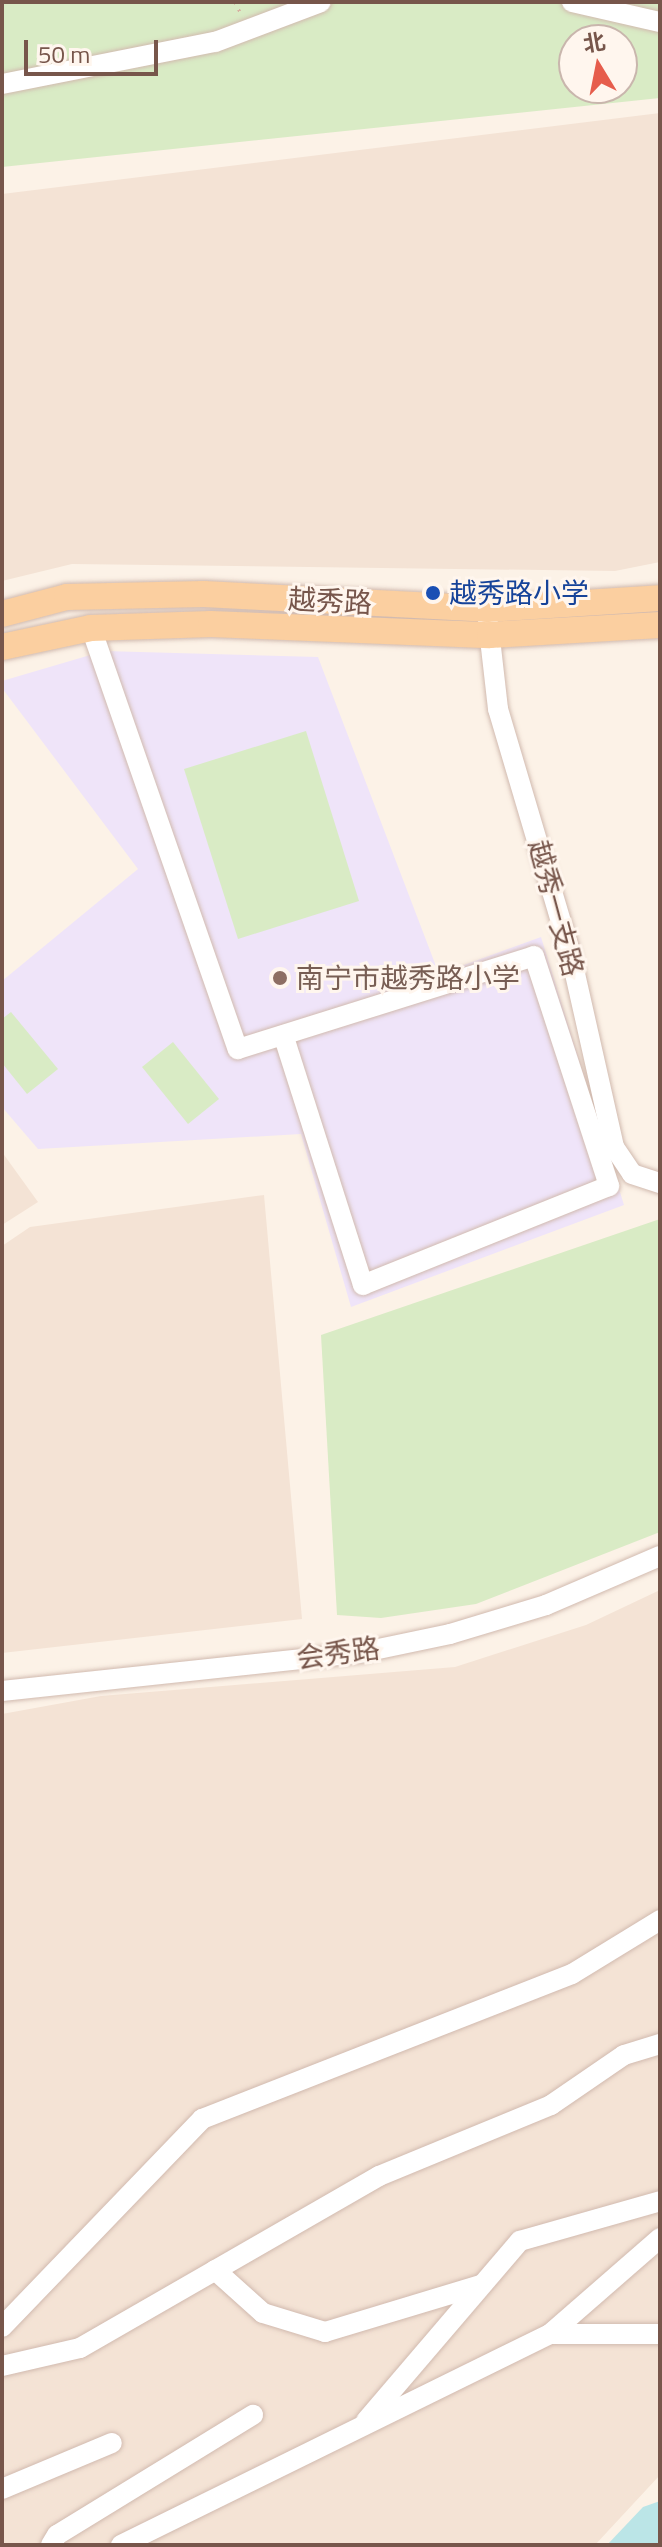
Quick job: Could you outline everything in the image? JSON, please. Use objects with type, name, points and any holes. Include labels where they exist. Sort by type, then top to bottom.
[{"type":"main road","name":"越秀路","points":[[2,614],[67,597],[204,594],[487,609],[660,598]]},
{"type":"main road","name":"越秀路","points":[[2,647],[91,628],[211,624],[490,635],[660,625]]},
{"type":"street","points":[[2,84],[215,42],[321,2]]},
{"type":"street","points":[[572,2],[660,22]]},
{"type":"street","name":"越秀一支路","points":[[487,609],[498,709],[571,956],[614,1147],[632,1174],[660,1183]]},
{"type":"street","points":[[91,628],[238,1049],[534,956],[609,1186],[363,1285],[283,1035]]},
{"type":"street","name":"会秀路","points":[[2,1691],[364,1652],[436,1637],[546,1605],[660,1556]]},
{"type":"street","points":[[2,2327],[202,2119],[572,1974],[660,1920]]},
{"type":"street","points":[[2,2366],[80,2348],[379,2176],[551,2105],[624,2055],[660,2044]]},
{"type":"street","points":[[360,2427],[520,2241],[660,2201]]},
{"type":"street","points":[[121,2545],[550,2334],[660,2238]]},
{"type":"street","points":[[627,2267],[660,2259]]},
{"type":"street","points":[[215,2270],[263,2313],[325,2332],[482,2285]]},
{"type":"street","points":[[550,2334],[660,2334]]},
{"type":"street","points":[[51,2545],[57,2535],[253,2415]]},
{"type":"street","points":[[2,2489],[112,2443]]},
{"type":"shaded area","points":[[660,113],[660,562],[615,571],[72,564],[2,581],[2,194]]},
{"type":"shaded area","name":"南宁市越秀路小学","points":[[104,651],[318,657],[439,974],[541,937],[624,1205],[351,1307],[301,1134],[38,1149],[2,1107],[2,981],[138,869],[2,688],[2,681]]},
{"type":"shaded area","points":[[2,1152],[38,1202],[2,1225]]},
{"type":"shaded area","points":[[264,1195],[302,1619],[2,1653],[2,1246],[30,1227]]},
{"type":"shaded area","points":[[660,1590],[660,2475],[595,2545],[2,2545],[2,1714],[101,1696],[455,1667],[586,1625]]},
{"type":"green space","points":[[2,2],[660,2],[660,98],[638,100],[638,24],[558,24],[558,104],[603,104],[2,167]]},
{"type":"green space","points":[[306,731],[359,901],[238,939],[184,769]]},
{"type":"green space","points":[[11,1012],[58,1069],[27,1094],[2,1063],[2,1019]]},
{"type":"green space","points":[[173,1042],[219,1099],[188,1124],[142,1067]]},
{"type":"green space","points":[[660,1219],[660,1532],[476,1604],[381,1618],[337,1615],[321,1335]]},
{"type":"water","points":[[660,2501],[660,2545],[607,2545],[643,2507]]},
{"type":"place","name":"越秀路小学","points":[[433,593]]},
{"type":"place","name":"南宁市越秀路小学","points":[[280,978]]}]
